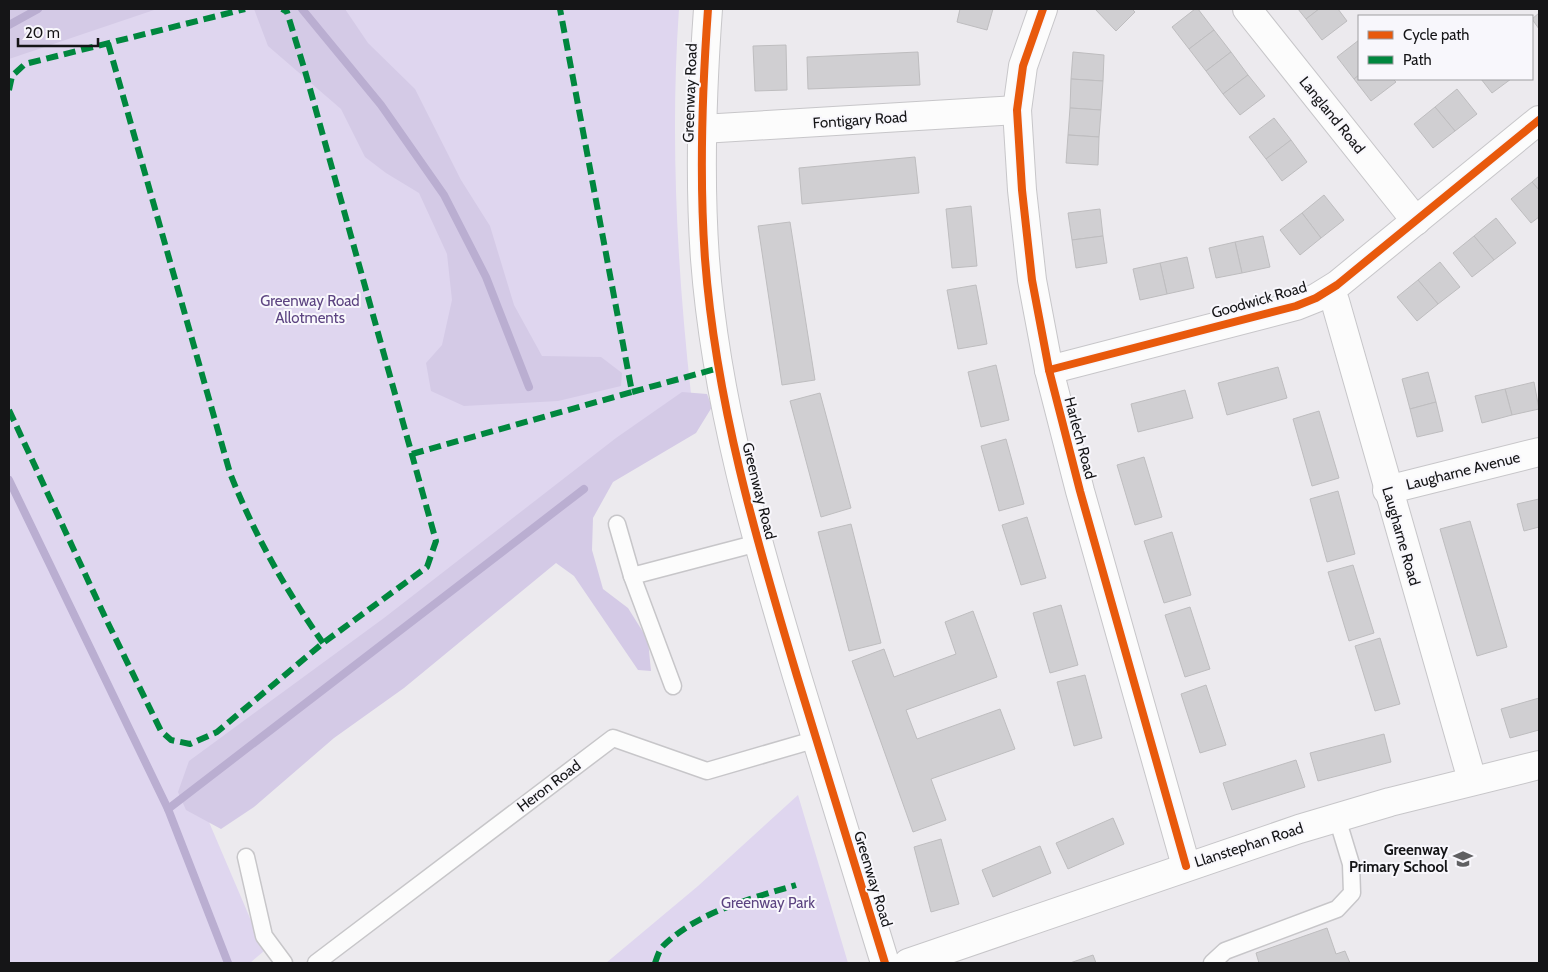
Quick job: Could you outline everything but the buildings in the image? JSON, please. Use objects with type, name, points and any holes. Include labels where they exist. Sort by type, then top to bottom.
[{"type":"street","name":"Greenway Road","points":[[708,9],[702,129],[705,260],[716,350],[734,456],[816,739],[885,963]]},
{"type":"street","name":"Harlech Road","points":[[1043,9],[1023,66],[1017,110],[1022,190],[1032,280],[1049,370],[1106,586],[1186,866]]},
{"type":"street","name":"Langland Road","points":[[1247,9],[1416,221]]},
{"type":"street","name":"Fontigary Road","points":[[702,129],[1017,110]]},
{"type":"street","name":"Goodwick Road","points":[[1049,370],[1296,306],[1328,292],[1539,120]]},
{"type":"street","name":"Laugharne Road","points":[[1328,292],[1334,301],[1472,780]]},
{"type":"street","name":"Laugharne Avenue","points":[[1388,490],[1539,452]]},
{"type":"street","name":"Llanstephan Road","points":[[908,963],[1186,866],[1337,818],[1472,780],[1539,765]]},
{"type":"lane","points":[[617,524],[632,576],[673,686]]},
{"type":"lane","points":[[632,576],[758,543]]},
{"type":"lane","name":"Heron Road","points":[[316,963],[613,738],[707,771],[816,739]]},
{"type":"lane","points":[[1212,963],[1225,951],[1337,909],[1352,893],[1351,864],[1337,818]]},
{"type":"lane","points":[[246,857],[264,936],[284,963]]},
{"type":"green space","name":"Greenway Road Allotments","points":[[9,9],[679,9],[675,105],[676,202],[691,394],[206,815],[264,951],[250,963],[9,963]]},
{"type":"green space","name":"Greenway Park","points":[[798,795],[848,963],[606,963],[698,886]]},
{"type":"shaded area","points":[[9,9],[157,9],[9,59]]},
{"type":"shaded area","points":[[254,9],[345,9],[368,43],[415,89],[461,180],[490,226],[514,305],[542,356],[601,357],[622,373],[621,386],[558,401],[464,406],[431,391],[426,363],[442,345],[452,300],[447,254],[419,193],[386,173],[365,157],[341,109],[268,46]]},
{"type":"shaded area","points":[[682,392],[707,394],[712,407],[696,433],[613,482],[593,518],[592,550],[603,589],[628,608],[648,640],[651,671],[638,670],[574,576],[556,563],[404,688],[334,738],[254,807],[221,829],[186,810],[178,792],[189,761],[384,618],[616,438]]},
{"type":"waterway","points":[[9,25],[38,9]]},
{"type":"waterway","points":[[302,9],[381,105],[444,195],[486,277],[529,387]]},
{"type":"waterway","points":[[9,480],[168,809],[228,963]]},
{"type":"waterway","points":[[168,809],[584,489]]},
{"type":"marked path","points":[[9,90],[12,76],[25,64],[245,9]]},
{"type":"marked path","points":[[9,410],[105,617],[161,731],[171,740],[190,744],[217,732],[323,643],[427,567],[436,541],[305,71],[287,12],[282,9]]},
{"type":"marked path","points":[[412,454],[632,392],[560,9]]},
{"type":"marked path","points":[[108,43],[230,473],[249,518],[271,561],[323,643]]},
{"type":"marked path","points":[[632,392],[719,368]]},
{"type":"marked path","points":[[655,963],[663,946],[692,924],[726,908],[796,885]]},
{"type":"cycle path","points":[[708,9],[704,71],[702,197],[710,313],[718,366],[740,470],[767,573],[885,963]]},
{"type":"cycle path","points":[[1043,9],[1023,66],[1017,110],[1022,190],[1032,280],[1049,370],[1080,491],[1186,866]]},
{"type":"cycle path","points":[[1049,370],[1296,306],[1316,298],[1337,285],[1539,120]]},
{"type":"place","name":"Greenway Primary School","points":[[1463,859]]}]
